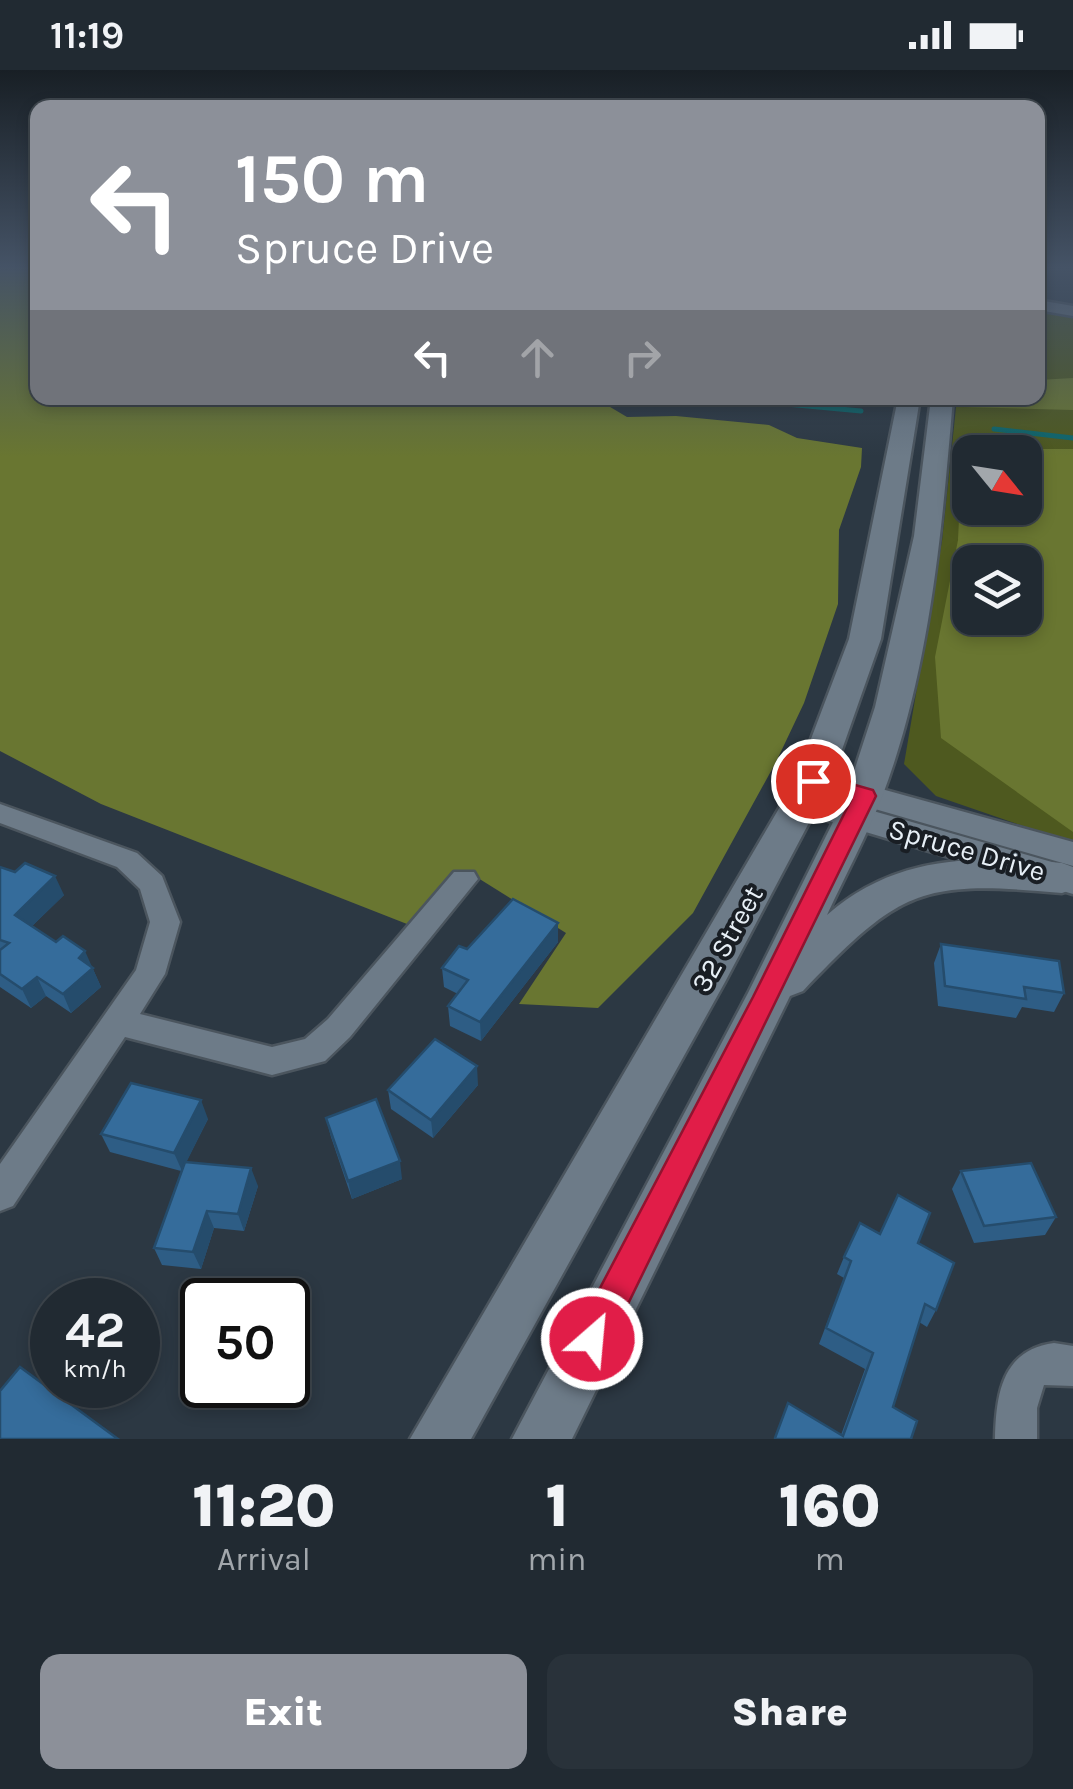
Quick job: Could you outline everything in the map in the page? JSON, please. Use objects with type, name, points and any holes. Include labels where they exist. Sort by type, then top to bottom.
[{"type":"main road","name":"32 Street","points":[[439,1439],[808,792],[865,639],[908,405]]},
{"type":"main road","points":[[541,1439],[764,1005],[860,807],[892,707],[928,536],[941,405]]},
{"type":"main road","points":[[764,1005],[847,918],[905,882],[967,871],[1069,871]]},
{"type":"street","name":"Spruce Drive","points":[[808,792],[1069,871]]},
{"type":"street","points":[[0,813],[109,852],[142,872],[152,884],[165,922],[150,974],[0,1194]]},
{"type":"street","points":[[120,1022],[272,1061],[314,1051],[339,1028],[464,879]]},
{"type":"street","points":[[1016,1439],[1016,1396],[1024,1377],[1036,1366],[1054,1360],[1073,1366]]},
{"type":"green space","points":[[0,330],[30,330],[30,405],[607,405],[627,417],[676,416],[769,425],[797,438],[862,448],[861,467],[839,530],[838,604],[804,703],[693,913],[598,1008],[519,1004],[566,933],[470,873],[428,922],[407,924],[101,804],[0,751]]},
{"type":"green space","points":[[1045,330],[1073,330],[1073,843],[936,796],[904,764],[942,541],[952,446],[952,525],[1042,525],[1042,435],[953,435],[956,405],[1045,405]]},
{"type":"green space","points":[[1073,378],[1073,410],[963,407],[1045,405],[1045,380]]},
{"type":"green space","points":[[1042,449],[1073,449],[1073,832],[941,738],[935,657],[952,571],[952,635],[1042,635],[1042,545],[957,545],[959,525],[1042,525]]},
{"type":"building","points":[[25,863],[55,876],[15,915],[56,942],[63,936],[85,951],[79,958],[93,968],[63,994],[37,977],[22,989],[0,974],[0,950],[9,943],[0,940],[0,867],[15,872]]},
{"type":"building","points":[[513,899],[558,923],[480,1022],[448,1006],[468,980],[442,968],[459,946],[467,949]]},
{"type":"building","points":[[941,944],[1059,961],[1064,993],[1024,987],[1026,999],[945,986]]},
{"type":"building","points":[[435,1039],[477,1066],[431,1120],[388,1090]]},
{"type":"building","points":[[131,1083],[201,1100],[174,1153],[101,1134]]},
{"type":"building","points":[[376,1099],[400,1161],[348,1181],[326,1118]]},
{"type":"building","points":[[185,1162],[251,1168],[238,1214],[207,1211],[193,1252],[154,1248]]},
{"type":"building","points":[[1031,1163],[1056,1217],[984,1226],[961,1171]]},
{"type":"building","points":[[898,1195],[930,1213],[918,1243],[954,1263],[936,1310],[925,1304],[893,1407],[917,1421],[911,1439],[776,1439],[788,1403],[843,1436],[873,1353],[826,1328],[851,1261],[844,1257],[860,1223],[880,1234]]},
{"type":"building","points":[[20,1367],[30,1374],[30,1408],[76,1408],[118,1439],[0,1439],[0,1391]]},
{"type":"waterway","points":[[797,405],[861,411]]},
{"type":"waterway","points":[[994,429],[1073,438]]},
{"type":"route","points":[[592,1339],[856,818],[864,796],[813,781]]}]
